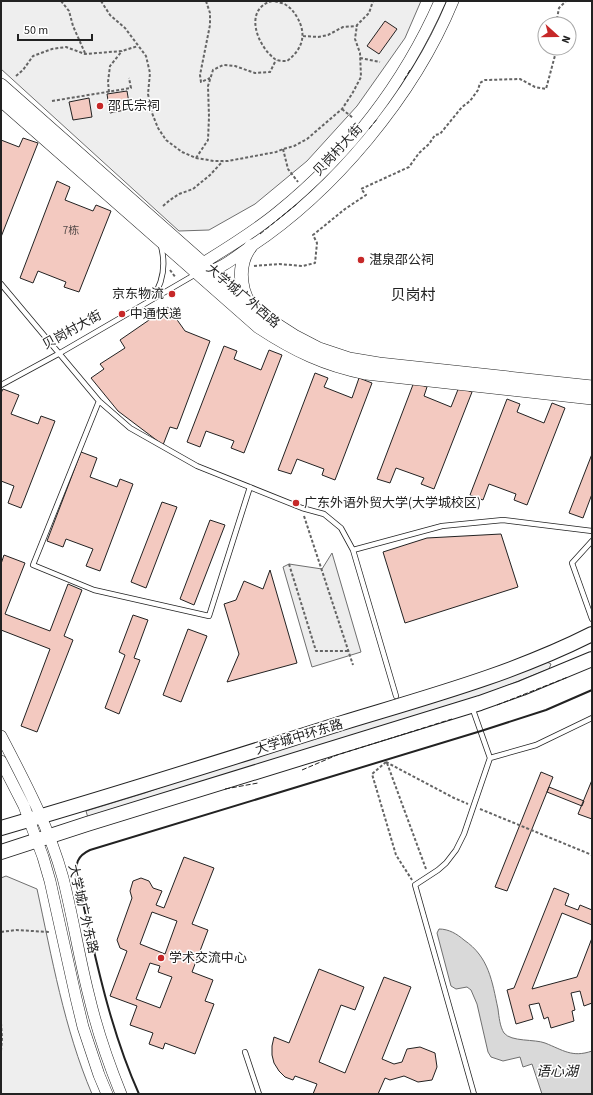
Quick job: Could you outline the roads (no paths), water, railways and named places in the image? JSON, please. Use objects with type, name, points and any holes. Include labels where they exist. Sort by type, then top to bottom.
[{"type":"main road","name":"大学城广外西路","points":[[1,85],[204,269],[259,327],[289,346],[308,356],[335,366],[366,373],[592,398]]},
{"type":"main road","name":"大学城广外西路","points":[[1,100],[154,234],[204,269],[266,318],[294,336],[319,349],[373,363],[592,387]]},
{"type":"main road","points":[[251,246],[246,254],[242,272],[244,292],[251,306]]},
{"type":"main road","name":"大学城中环东路","points":[[1,828],[468,684],[591,639]]},
{"type":"main road","points":[[555,652],[559,658],[563,672]]},
{"type":"main road","name":"大学城中环东路","points":[[1,852],[503,695],[592,659]]},
{"type":"street","name":"贝岗村大街","points":[[204,269],[264,223],[312,181],[357,134],[391,90],[420,42],[440,1]]},
{"type":"street","name":"贝岗村大街","points":[[204,269],[251,246],[277,228],[319,191],[344,165],[378,127],[412,78],[440,28],[452,1]]},
{"type":"street","name":"大学城广外东路","points":[[1,736],[43,838],[63,878],[88,995],[96,1024],[121,1094]]},
{"type":"street","name":"大学城广外东路","points":[[1,760],[24,806],[36,818]]},
{"type":"street","name":"大学城广外东路","points":[[43,838],[50,881],[83,1027],[107,1094]]},
{"type":"lane","points":[[149,302],[158,290],[164,272],[162,250],[154,234]]},
{"type":"lane","name":"贝岗村大街","points":[[1,385],[60,354],[204,269]]},
{"type":"lane","points":[[1,284],[99,401],[130,428],[197,466],[302,508],[324,514],[341,528],[353,550],[396,696]]},
{"type":"lane","points":[[99,401],[33,565],[94,590],[209,616],[250,487]]},
{"type":"lane","points":[[353,550],[442,526],[503,520],[592,531]]},
{"type":"lane","points":[[592,541],[572,563],[592,619]]},
{"type":"lane","points":[[472,705],[490,758],[464,834],[456,850],[446,863],[429,877],[415,885],[474,1094]]},
{"type":"lane","points":[[490,758],[536,745],[592,718]]},
{"type":"lane","points":[[245,1052],[259,1094]]},
{"type":"water","name":"语心湖","points":[[439,929],[449,931],[459,936],[479,954],[488,970],[496,999],[500,1022],[504,1033],[507,1036],[545,1043],[573,1053],[579,1054],[592,1051],[592,1094],[542,1094],[532,1064],[523,1067],[520,1057],[503,1061],[491,1057],[488,1052],[477,1004],[471,990],[467,987],[456,989],[451,986],[437,933]]},
{"type":"place","name":"邵氏宗祠","points":[[100,106]]},
{"type":"place","name":"湛泉邵公祠","points":[[361,260]]},
{"type":"place","name":"京东物流","points":[[172,294]]},
{"type":"place","name":"中通快递","points":[[122,314]]},
{"type":"place","name":"广东外语外贸大学(大学城校区)","points":[[296,503]]},
{"type":"place","name":"学术交流中心","points":[[161,958]]},
{"type":"district","name":"贝岗村","points":[[413,295]]}]
